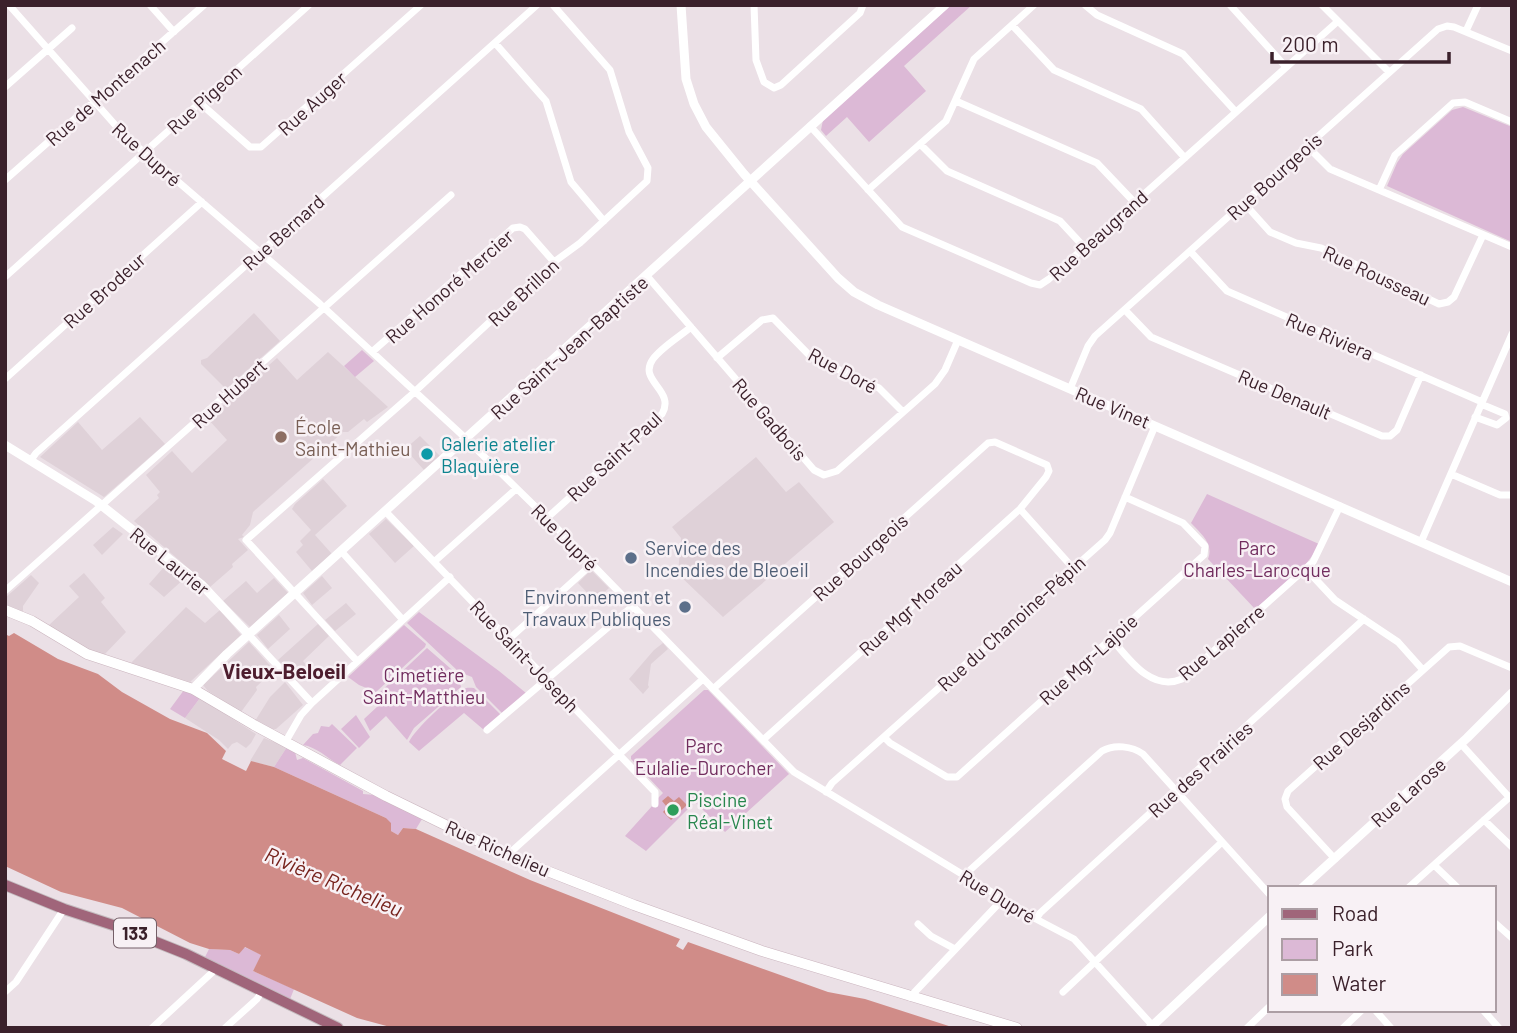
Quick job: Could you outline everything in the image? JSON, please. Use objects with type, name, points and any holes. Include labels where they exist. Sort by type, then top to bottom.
[{"type":"main road","name":"Rue Richelieu","points":[[5,610],[32,621],[86,653],[193,689],[386,796],[509,856],[697,929],[1017,1028]]},
{"type":"main road","name":"133","points":[[5,885],[155,941],[217,968],[338,1028]]},
{"type":"street","name":"Rue Dupré","points":[[9,5],[125,136],[261,252],[466,439],[547,518],[794,772],[1036,919],[1071,937],[1151,1027]]},
{"type":"street","points":[[150,5],[174,32]]},
{"type":"street","name":"Rue de Montenach","points":[[5,180],[204,5]]},
{"type":"street","name":"Rue Pigeon","points":[[5,277],[309,5]]},
{"type":"street","name":"Rue Auger","points":[[200,103],[250,146],[261,148],[421,5]]},
{"type":"street","name":"Rue Bernard","points":[[31,460],[537,5]]},
{"type":"street","name":"Rue Brillon","points":[[295,593],[246,540],[415,391],[554,262],[646,183],[649,171],[629,132],[608,67],[553,5]]},
{"type":"street","name":"Rue Vinet","points":[[681,5],[684,66],[694,104],[710,133],[750,181],[849,287],[878,305],[1512,582]]},
{"type":"street","points":[[754,5],[756,60],[764,82],[772,88],[779,86],[811,58],[861,12],[863,5]]},
{"type":"street","name":"Rue Saint-Jean-Baptiste","points":[[193,689],[341,551],[945,5]]},
{"type":"street","points":[[868,190],[946,121],[974,60],[1034,5]]},
{"type":"street","points":[[1085,5],[1097,15],[1183,54],[1236,112]]},
{"type":"street","points":[[1230,5],[1286,67]]},
{"type":"street","points":[[1322,5],[1389,72]]},
{"type":"street","points":[[1466,31],[1478,5]]},
{"type":"street","name":"Rue Beaugrand","points":[[810,126],[904,228],[1033,284],[1046,282],[1337,22]]},
{"type":"street","points":[[1012,25],[1054,70],[1134,105],[1144,112],[1185,158]]},
{"type":"street","name":"Rue Bourgeois","points":[[1070,389],[1091,341],[1440,28],[1450,26],[1466,31],[1512,51]]},
{"type":"street","points":[[5,87],[72,28]]},
{"type":"street","points":[[495,43],[546,101],[571,182],[604,221]]},
{"type":"street","points":[[956,101],[1097,163],[1135,203]]},
{"type":"street","points":[[1379,190],[1395,155],[1453,103],[1465,102],[1512,122]]},
{"type":"street","points":[[920,144],[947,171],[1060,221],[1085,248]]},
{"type":"street","points":[[1307,146],[1330,169],[1512,247]]},
{"type":"street","name":"Rue Hubert","points":[[5,591],[451,195]]},
{"type":"street","name":"Rue Brodeur","points":[[5,379],[202,202]]},
{"type":"street","name":"Rue Rousseau","points":[[1244,203],[1269,231],[1296,243],[1321,248],[1439,304],[1448,303],[1454,297],[1483,235]]},
{"type":"street","name":"Rue Honoré Mercier","points":[[372,352],[513,228],[525,229],[554,262]]},
{"type":"street","name":"Rue Riviera","points":[[1190,251],[1227,291],[1481,403],[1504,414],[1506,418],[1496,425],[1475,417]]},
{"type":"street","name":"Rue Gadbois","points":[[647,276],[821,475],[831,475],[837,471],[940,377],[958,340]]},
{"type":"street","name":"Rue Denault","points":[[1125,310],[1151,337],[1382,436],[1391,436],[1397,430],[1421,376]]},
{"type":"street","name":"Rue Doré","points":[[717,358],[764,319],[773,318],[811,357],[876,386],[903,412]]},
{"type":"street","name":"Rue Saint-Paul","points":[[547,518],[663,412],[665,399],[651,378],[650,364],[691,327]]},
{"type":"street","points":[[1421,542],[1512,334]]},
{"type":"street","name":"Rue du Chanoine-Pépin","points":[[826,792],[832,783],[1109,535],[1155,426]]},
{"type":"street","name":"Rue Bourgeois","points":[[713,689],[987,443],[995,442],[1046,464],[1048,468]]},
{"type":"street","name":"Rue Laurier","points":[[5,445],[103,506],[202,585],[312,704]]},
{"type":"street","name":"Rue Mgr Moreau","points":[[763,740],[1020,509],[1044,479],[1048,468]]},
{"type":"street","points":[[1451,474],[1500,495],[1512,495]]},
{"type":"street","points":[[435,561],[516,489]]},
{"type":"street","name":"Rue Mgr-Lajoie","points":[[884,737],[947,777],[956,778],[1203,556],[1206,551],[1204,545],[1185,524],[1125,497]]},
{"type":"street","name":"Rue Lapierre","points":[[1111,638],[1146,676],[1163,681],[1180,680],[1306,569],[1319,553],[1340,506]]},
{"type":"street","points":[[1020,509],[1073,568]]},
{"type":"street","name":"Rue Saint-Joseph","points":[[386,512],[655,792],[655,804]]},
{"type":"street","points":[[341,551],[404,620]]},
{"type":"street","points":[[509,639],[592,564]]},
{"type":"street","points":[[1306,569],[1332,597],[1398,642],[1423,670]]},
{"type":"street","points":[[286,741],[301,715],[312,704],[450,577]]},
{"type":"street","points":[[295,593],[357,661]]},
{"type":"street","points":[[487,730],[633,606]]},
{"type":"street","name":"Rue des Prairies","points":[[1036,919],[1040,912],[1364,619]]},
{"type":"street","name":"Rue Desjardins","points":[[1335,859],[1287,807],[1287,793],[1447,648],[1455,645],[1512,668]]},
{"type":"street","points":[[509,856],[512,850],[618,753],[703,679]]},
{"type":"street","name":"Rue Larose","points":[[1304,886],[1461,744],[1512,693]]},
{"type":"street","points":[[1410,886],[1510,796],[1461,744]]},
{"type":"street","points":[[966,877],[970,870],[1102,751],[1111,747],[1133,748],[1139,751],[1268,893]]},
{"type":"street","points":[[1484,820],[1512,847]]},
{"type":"street","points":[[1063,992],[1222,842]]},
{"type":"street","points":[[1434,864],[1456,886]]},
{"type":"street","points":[[911,997],[1003,899]]},
{"type":"street","points":[[5,992],[16,982],[64,909]]},
{"type":"street","points":[[1151,1027],[1268,918]]},
{"type":"street","points":[[1496,924],[1512,938]]},
{"type":"street","points":[[918,925],[955,950]]},
{"type":"street","points":[[156,1026],[217,968]]},
{"type":"street","points":[[225,1028],[257,999],[262,991]]},
{"type":"street","points":[[1247,1028],[1268,1008]]},
{"type":"street","points":[[1343,1028],[1360,1012]]},
{"type":"street","points":[[1377,1012],[1391,1028]]},
{"type":"street","points":[[1485,1012],[1499,1028]]},
{"type":"shaded area","points":[[254,313],[280,341],[226,389],[201,364],[201,360],[207,358]]},
{"type":"shaded area","name":"École Saint-Mathieu","points":[[328,352],[388,407],[367,422],[364,419],[348,432],[343,432],[253,512],[250,525],[242,535],[244,537],[238,539],[248,550],[210,587],[134,521],[159,498],[157,495],[160,492],[146,475],[172,451],[192,473],[227,440],[208,419],[277,358],[297,380]]},
{"type":"shaded area","points":[[140,417],[165,444],[104,497],[40,457],[78,422],[102,450]]},
{"type":"shaded area","points":[[420,436],[440,456],[424,470],[405,449]]},
{"type":"shaded area","points":[[756,457],[786,492],[799,482],[834,522],[723,617],[678,574],[681,538],[672,527]]},
{"type":"shaded area","points":[[323,479],[347,506],[315,535],[332,554],[312,571],[296,552],[303,545],[300,541],[311,530],[292,509]]},
{"type":"shaded area","points":[[386,519],[414,546],[395,563],[369,534]]},
{"type":"shaded area","points":[[113,527],[123,534],[102,555],[93,545]]},
{"type":"shaded area","points":[[164,567],[174,576],[181,575],[185,578],[164,597],[149,584]]},
{"type":"shaded area","points":[[590,571],[609,588],[595,601],[578,583]]},
{"type":"shaded area","points":[[84,573],[105,598],[101,602],[126,632],[104,655],[86,649],[48,626],[79,597],[69,586]]},
{"type":"shaded area","points":[[31,575],[39,583],[23,606],[23,612],[5,604],[5,598]]},
{"type":"shaded area","points":[[322,576],[332,588],[312,605],[303,593]]},
{"type":"shaded area","points":[[274,578],[288,593],[250,627],[223,601],[246,581],[257,593]]},
{"type":"shaded area","points":[[346,603],[356,614],[335,631],[325,620]]},
{"type":"shaded area","points":[[186,607],[205,623],[220,610],[241,635],[190,682],[131,663]]},
{"type":"shaded area","points":[[279,615],[290,629],[268,649],[257,635]]},
{"type":"shaded area","points":[[318,624],[329,636],[303,661],[310,670],[297,681],[278,660]]},
{"type":"shaded area","points":[[249,642],[274,670],[256,687],[257,690],[241,712],[203,685]]},
{"type":"shaded area","points":[[663,643],[668,649],[651,664],[649,687],[643,694],[629,679]]},
{"type":"shaded area","points":[[285,682],[303,705],[276,729],[255,721],[270,697]]},
{"type":"shaded area","points":[[200,698],[256,734],[251,743],[246,748],[237,742],[228,749],[185,718]]},
{"type":"shaded area","points":[[264,738],[287,747],[274,767],[250,761]]},
{"type":"green space","points":[[951,5],[972,5],[904,66],[926,91],[869,142],[847,117],[826,136],[821,130],[823,120]]},
{"type":"green space","points":[[1463,107],[1512,127],[1512,242],[1387,186],[1403,154],[1452,110]]},
{"type":"green space","points":[[362,350],[374,361],[355,377],[344,366]]},
{"type":"green space","name":"Parc Charles-Larocque","points":[[1207,494],[1319,544],[1299,571],[1255,609],[1208,559],[1208,543],[1191,523]]},
{"type":"green space","name":"Cimetière Saint-Matthieu","points":[[419,612],[526,693],[502,713],[476,687],[472,677],[459,672],[407,623]]},
{"type":"green space","name":"Cimetière Saint-Matthieu","points":[[404,625],[426,644],[425,647],[376,692],[348,677]]},
{"type":"green space","name":"Cimetière Saint-Matthieu","points":[[427,648],[458,675],[461,687],[414,728],[407,740],[386,716],[370,731],[364,719],[378,706],[378,694]]},
{"type":"green space","name":"Cimetière Saint-Matthieu","points":[[474,688],[501,715],[484,730],[464,713],[419,751],[409,742],[425,722],[450,699],[464,689]]},
{"type":"green space","points":[[184,690],[200,698],[185,718],[170,709]]},
{"type":"green space","name":"Parc Eulalie-Durocher","points":[[704,690],[708,690],[789,774],[725,832],[695,802],[646,851],[625,836],[653,805],[656,808],[658,798],[663,793],[631,756]]},
{"type":"green space","name":"Cimetière Saint-Matthieu","points":[[356,715],[370,737],[359,748],[341,729]]},
{"type":"green space","points":[[332,724],[357,748],[340,765],[303,745],[313,734],[318,733],[321,726],[329,727]]},
{"type":"green space","points":[[287,747],[295,752],[297,760],[303,758],[363,791],[363,794],[375,795],[422,819],[416,829],[403,828],[398,835],[391,831],[386,818],[274,767]]},
{"type":"green space","points":[[244,947],[262,955],[253,971],[294,989],[289,1002],[204,959],[209,949],[230,950],[239,954]]},
{"type":"water","name":"Rivière Richelieu","points":[[14,633],[58,659],[98,674],[122,692],[170,719],[207,733],[226,751],[222,759],[246,771],[251,761],[274,767],[386,818],[391,823],[391,831],[398,835],[403,828],[416,829],[530,880],[680,939],[676,946],[683,950],[688,942],[828,992],[865,999],[955,1028],[394,1028],[357,1018],[253,971],[261,955],[245,947],[239,954],[190,943],[122,908],[61,892],[5,866],[5,634],[9,636]]},
{"type":"water","name":"Piscine Réal-Vinet","points":[[668,796],[674,801],[679,797],[687,805],[671,820],[663,812],[667,807],[662,801]]},
{"type":"place","name":"École Saint-Mathieu","points":[[281,437]]},
{"type":"place","name":"Galerie atelier Blaquière","points":[[427,454]]},
{"type":"place","name":"Service des Incendies de Bleoeil","points":[[631,558]]},
{"type":"place","name":"Environnement et Travaux Publiques","points":[[685,607]]},
{"type":"place","name":"Piscine Réal-Vinet","points":[[673,810]]},
{"type":"district","name":"Vieux-Beloeil","points":[[284,670]]}]
